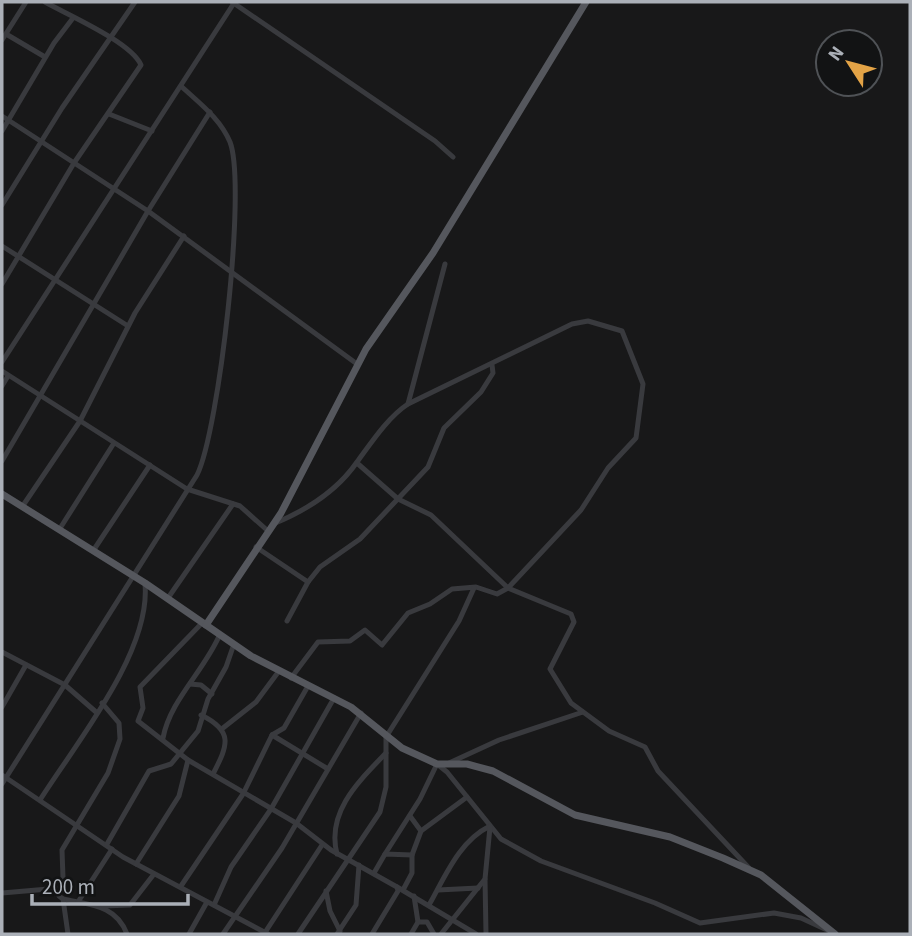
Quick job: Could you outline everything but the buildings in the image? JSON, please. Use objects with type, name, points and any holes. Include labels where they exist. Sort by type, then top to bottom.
[{"type":"main road","points":[[204,623],[271,528],[358,364],[433,253],[586,2]]},
{"type":"main road","points":[[2,494],[145,583],[234,645],[291,678],[361,713],[402,748],[441,764],[467,764],[493,771],[575,815],[670,838],[751,871],[773,883],[834,934]]},
{"type":"street","points":[[2,40],[26,2]]},
{"type":"street","points":[[2,284],[75,163],[141,65],[110,38],[45,2]]},
{"type":"street","points":[[2,205],[135,2]]},
{"type":"street","points":[[2,362],[233,2],[435,141],[453,157]]},
{"type":"street","points":[[2,131],[46,57],[73,18]]},
{"type":"street","points":[[5,34],[46,57]]},
{"type":"street","points":[[2,784],[4,776],[65,685],[201,468],[232,271],[234,161],[223,128],[181,86]]},
{"type":"street","points":[[2,461],[41,397],[92,303],[210,113]]},
{"type":"street","points":[[109,114],[152,131]]},
{"type":"street","points":[[2,116],[184,236],[358,364]]},
{"type":"street","points":[[22,507],[80,421],[128,326],[184,236]]},
{"type":"street","points":[[2,246],[128,326]]},
{"type":"street","points":[[408,404],[445,264]]},
{"type":"street","points":[[2,371],[187,489],[233,504],[271,528],[315,502],[357,463],[397,411],[408,404],[572,324],[587,321],[622,331],[643,384],[636,438],[608,468],[581,510],[508,588],[498,594],[474,588],[452,589],[430,604],[408,613],[382,645],[365,630],[350,641],[318,642],[291,678]]},
{"type":"street","points":[[287,621],[308,582],[320,567],[360,539],[428,467],[444,428],[481,392],[493,373],[492,365]]},
{"type":"street","points":[[2,386],[8,376]]},
{"type":"street","points":[[59,530],[114,443]]},
{"type":"street","points":[[357,463],[398,499],[431,515],[508,588],[571,614],[574,621],[550,670],[560,691],[609,731],[645,747],[658,771],[751,871]]},
{"type":"street","points":[[93,551],[150,466]]},
{"type":"street","points":[[168,598],[233,504]]},
{"type":"street","points":[[256,547],[308,582]]},
{"type":"street","points":[[40,800],[102,704],[140,632],[146,603],[145,583]]},
{"type":"street","points":[[298,934],[380,812],[386,787],[386,737],[459,621],[474,588]]},
{"type":"street","points":[[204,623],[140,687],[143,708],[138,721],[188,760],[296,823],[322,845],[476,934]]},
{"type":"street","points":[[163,738],[190,684],[209,657],[220,635]]},
{"type":"street","points":[[78,902],[149,771],[171,764],[198,731],[201,715],[234,645]]},
{"type":"street","points":[[2,652],[65,685],[96,712]]},
{"type":"street","points":[[2,707],[26,665]]},
{"type":"street","points":[[223,728],[261,697],[279,671]]},
{"type":"street","points":[[190,684],[201,685],[212,694]]},
{"type":"street","points":[[181,886],[243,794],[272,735],[284,728],[307,686]]},
{"type":"street","points":[[214,905],[231,867],[271,809],[334,698]]},
{"type":"street","points":[[102,704],[119,723],[120,739],[108,773],[62,850],[63,878],[59,896],[102,906],[130,905],[154,874]]},
{"type":"street","points":[[373,873],[441,764],[499,740],[583,712]]},
{"type":"street","points":[[223,934],[296,823],[361,713]]},
{"type":"street","points":[[201,715],[223,728]]},
{"type":"street","points":[[213,774],[223,753],[223,728]]},
{"type":"street","points":[[272,735],[328,769]]},
{"type":"street","points":[[338,854],[333,836],[338,814],[356,786],[386,753]]},
{"type":"street","points":[[136,864],[179,796],[188,760]]},
{"type":"street","points":[[441,764],[490,826],[512,848],[700,923],[774,912],[801,918],[834,934]]},
{"type":"street","points":[[4,776],[136,864],[266,934],[322,845]]},
{"type":"street","points":[[372,934],[412,873],[412,855],[421,831],[467,797]]},
{"type":"street","points":[[410,816],[421,831]]},
{"type":"street","points":[[486,934],[485,879],[490,826]]},
{"type":"street","points":[[429,905],[457,856],[477,832],[490,826]]},
{"type":"street","points":[[385,854],[393,852],[412,855]]},
{"type":"street","points":[[338,933],[356,905],[359,865]]},
{"type":"street","points":[[441,934],[485,879]]},
{"type":"street","points":[[2,893],[60,888]]},
{"type":"street","points":[[438,890],[478,888]]},
{"type":"street","points":[[326,891],[338,933]]},
{"type":"street","points":[[411,934],[418,922],[414,896]]},
{"type":"street","points":[[63,899],[68,934]]},
{"type":"street","points":[[189,934],[207,902]]},
{"type":"street","points":[[102,906],[120,920],[127,934]]},
{"type":"street","points":[[418,922],[427,922],[434,934]]}]
